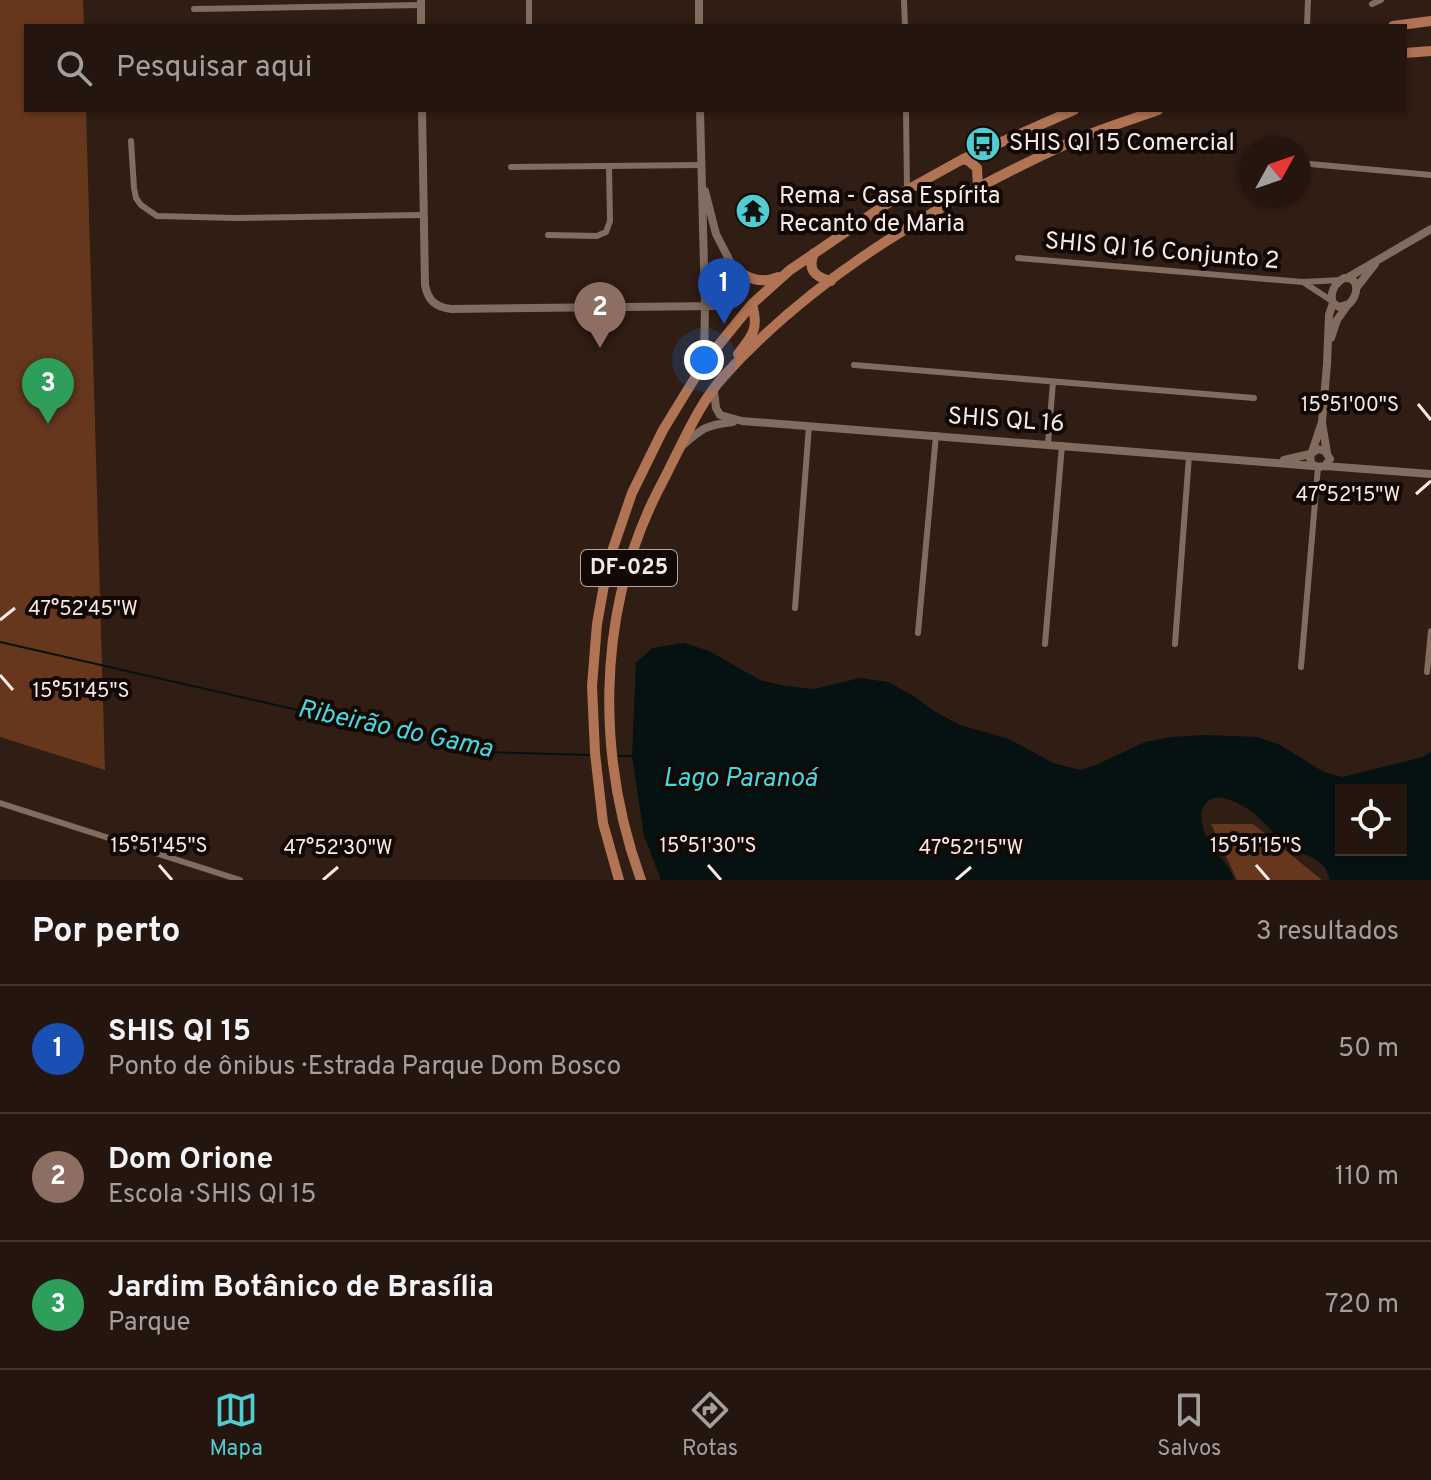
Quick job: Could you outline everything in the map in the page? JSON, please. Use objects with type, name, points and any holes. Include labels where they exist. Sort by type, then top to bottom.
[{"type":"main road","points":[[1407,25],[1431,22]]},
{"type":"main road","points":[[1407,53],[1430,50]]},
{"type":"main road","name":"DF-025","points":[[619,880],[603,823],[594,739],[592,686],[597,624],[608,563],[632,493],[663,430],[704,363],[752,304],[790,270],[921,182],[963,159],[1069,112]]},
{"type":"main road","name":"DF-025","points":[[641,880],[622,819],[613,769],[610,661],[614,634],[627,573],[651,503],[721,379],[793,310],[893,237],[978,188],[1075,140],[1152,112]]},
{"type":"main road","points":[[963,159],[977,168],[978,188]]},
{"type":"main road","points":[[815,252],[811,260],[812,268],[821,278],[831,281]]},
{"type":"main road","points":[[734,269],[760,281],[790,270]]},
{"type":"main road","points":[[721,379],[752,336],[755,324],[752,304]]},
{"type":"main road","points":[[632,493],[633,500],[641,506],[651,503]]},
{"type":"street","points":[[201,0],[198,9],[421,2],[421,24]]},
{"type":"street","points":[[529,0],[529,24]]},
{"type":"street","points":[[699,0],[699,24]]},
{"type":"street","points":[[904,0],[905,24]]},
{"type":"street","points":[[1308,0],[1309,24]]},
{"type":"street","points":[[1372,4],[1381,0]]},
{"type":"street","points":[[422,112],[425,285],[430,299],[439,306],[451,309],[721,305],[738,294],[741,282]]},
{"type":"street","points":[[700,112],[704,363]]},
{"type":"street","points":[[906,112],[907,190]]},
{"type":"street","points":[[131,141],[134,188],[141,205],[157,216],[422,215]]},
{"type":"street","points":[[1311,164],[1431,175]]},
{"type":"street","points":[[548,235],[597,236],[606,232],[610,221],[609,166]]},
{"type":"street","points":[[511,167],[701,169]]},
{"type":"street","points":[[701,169],[716,234],[752,304]]},
{"type":"street","points":[[907,172],[921,182]]},
{"type":"street","points":[[1318,467],[1309,460],[1322,422],[1329,315],[1334,287],[1431,229]]},
{"type":"street","name":"SHIS QI 16 Conjunto 2","points":[[1018,258],[1303,282],[1344,279]]},
{"type":"street","points":[[1329,343],[1337,320],[1355,297],[1357,287],[1381,258]]},
{"type":"street","points":[[704,279],[712,266],[717,264],[734,269]]},
{"type":"street","points":[[1344,279],[1354,282],[1357,287]]},
{"type":"street","name":"SHIS QI 16 Conjunto 2","points":[[1303,282],[1332,302]]},
{"type":"street","points":[[1332,302],[1339,307],[1347,306]]},
{"type":"street","points":[[854,365],[1254,398]]},
{"type":"street","points":[[1048,444],[1053,382]]},
{"type":"street","points":[[714,391],[719,414],[742,421]]},
{"type":"street","name":"SHIS QL 16","points":[[679,449],[708,425],[742,421],[1431,474]]},
{"type":"street","points":[[1301,667],[1318,467],[1328,455],[1322,422]]},
{"type":"street","points":[[795,608],[809,426]]},
{"type":"street","points":[[918,633],[936,435]]},
{"type":"street","points":[[1045,644],[1062,445]]},
{"type":"street","name":"SHIS QL 16","points":[[1268,462],[1321,449],[1354,469]]},
{"type":"street","points":[[1175,644],[1189,456]]},
{"type":"street","points":[[1427,672],[1431,631]]},
{"type":"street","points":[[0,803],[240,880]]},
{"type":"street","points":[[203,880],[205,869]]},
{"type":"shaded area","points":[[0,0],[83,0],[84,24],[24,24],[24,112],[86,112],[105,770],[0,737]]},
{"type":"shaded area","points":[[1211,824],[1253,824],[1322,880],[1237,880]]},
{"type":"water","name":"Lago Paranoá","points":[[684,643],[709,651],[760,680],[785,686],[814,689],[860,678],[888,682],[960,725],[1009,739],[1053,763],[1080,770],[1145,742],[1205,735],[1258,737],[1280,745],[1324,772],[1342,777],[1423,757],[1431,752],[1431,880],[1330,880],[1323,866],[1314,858],[1286,846],[1248,810],[1218,797],[1205,804],[1202,822],[1208,840],[1234,880],[661,880],[644,836],[632,756],[636,663],[652,648]]},
{"type":"waterway","name":"Ribeirão do Gama","points":[[0,642],[481,752],[590,755]]},
{"type":"waterway","name":"Ribeirão do Gama","points":[[617,756],[634,756]]},
{"type":"place","name":"SHIS QI 15 Comercial","points":[[983,144]]},
{"type":"place","name":"Rema - Casa Espírita Recanto de Maria","points":[[753,211]]},
{"type":"place","name":"SHIS QI 15","points":[[724,324]]},
{"type":"place","name":"Dom Orione","points":[[600,348]]},
{"type":"place","name":"Jardim Botânico de Brasília","points":[[48,424]]}]
